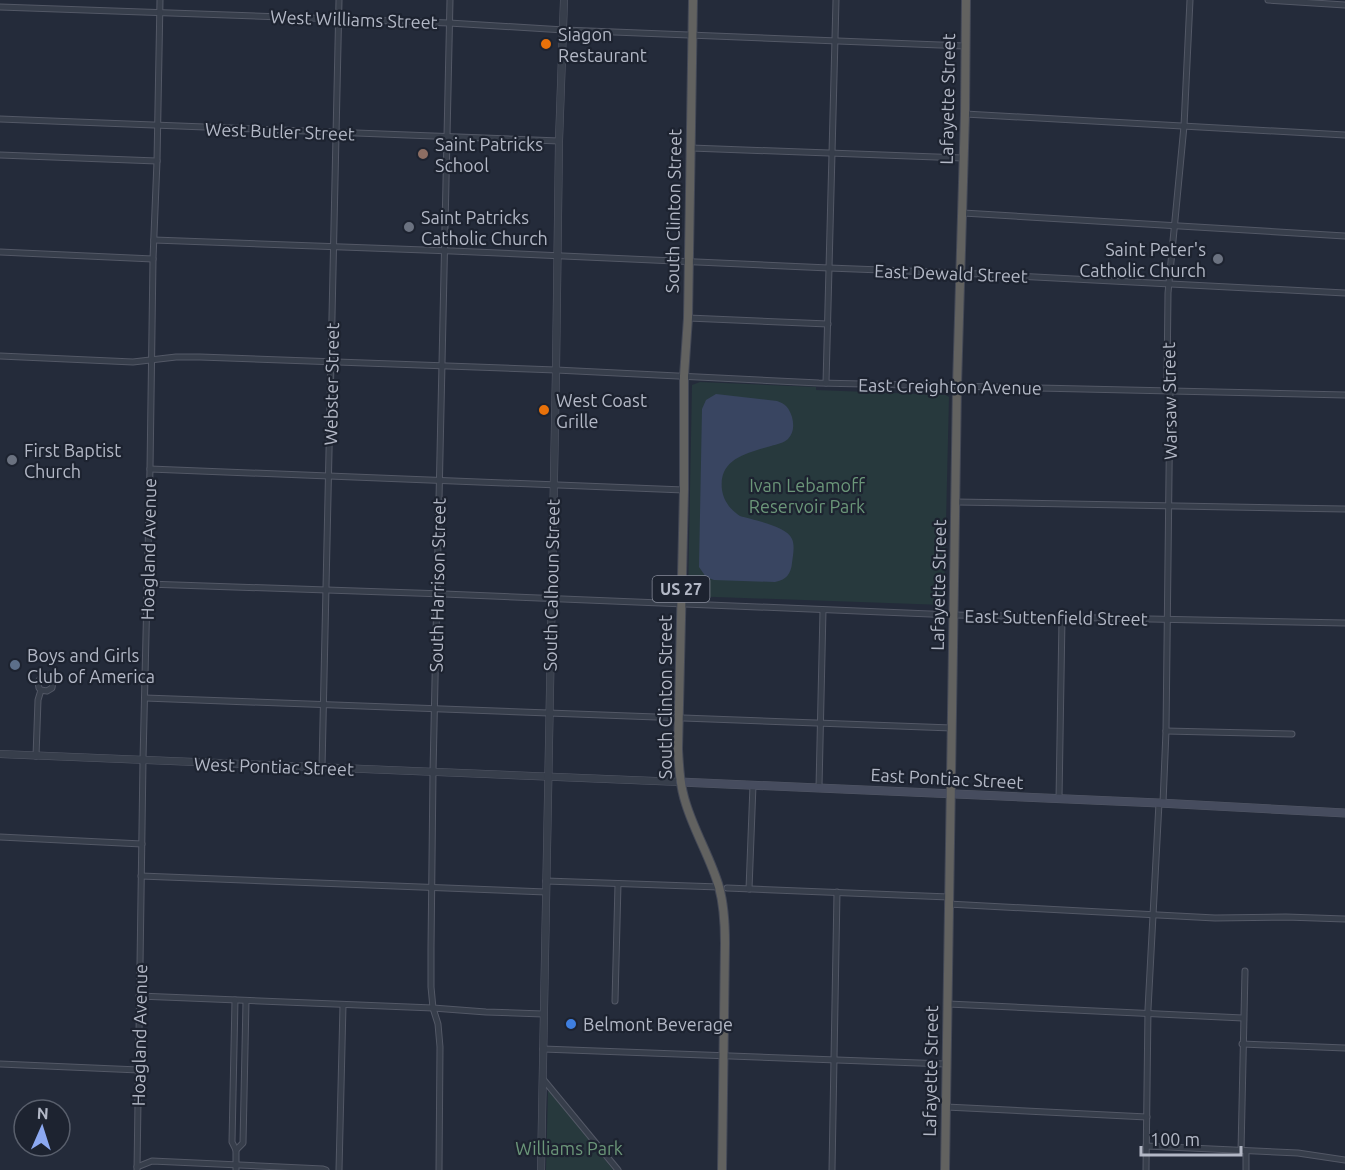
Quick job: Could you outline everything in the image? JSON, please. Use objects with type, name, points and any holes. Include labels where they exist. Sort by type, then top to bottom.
[{"type":"highway","name":"South Clinton Street","points":[[693,0],[678,749],[680,782],[688,810],[712,868],[723,888],[725,927],[722,1170]]},
{"type":"highway","name":"Lafayette Street","points":[[945,1170],[957,386],[963,213],[966,0]]},
{"type":"main road","name":"East Pontiac Street","points":[[680,782],[1345,813]]},
{"type":"street","name":"Hoagland Avenue","points":[[137,1169],[143,760],[160,0]]},
{"type":"street","name":"Webster Street","points":[[322,768],[339,0]]},
{"type":"street","name":"South Harrison Street","points":[[439,1170],[440,1047],[431,987],[433,772],[450,0]]},
{"type":"street","name":"South Calhoun Street","points":[[541,1170],[559,141],[564,0]]},
{"type":"street","points":[[826,383],[836,0]]},
{"type":"street","name":"Warsaw Street","points":[[1146,1170],[1148,1014],[1166,731],[1169,284],[1184,126],[1190,0]]},
{"type":"street","points":[[1268,0],[1345,5]]},
{"type":"street","name":"West Williams Street","points":[[0,7],[449,23],[564,30],[965,46]]},
{"type":"street","points":[[965,114],[1345,135]]},
{"type":"street","name":"West Butler Street","points":[[0,119],[559,141]]},
{"type":"street","points":[[691,148],[963,158]]},
{"type":"street","points":[[0,155],[157,161]]},
{"type":"street","points":[[963,213],[1345,236]]},
{"type":"street","name":"East Dewald Street","points":[[154,240],[960,273],[1345,293]]},
{"type":"street","points":[[0,252],[153,259]]},
{"type":"street","points":[[688,318],[828,324]]},
{"type":"street","name":"East Creighton Avenue","points":[[0,356],[133,362],[200,357],[826,383],[1345,395]]},
{"type":"street","points":[[150,469],[684,490]]},
{"type":"street","points":[[956,502],[1345,509]]},
{"type":"street","name":"East Suttenfield Street","points":[[147,584],[954,615],[1345,623]]},
{"type":"street","points":[[819,788],[823,610]]},
{"type":"street","points":[[1059,799],[1062,618]]},
{"type":"street","points":[[36,756],[38,700],[41,690]]},
{"type":"street","points":[[145,698],[952,728]]},
{"type":"street","points":[[1166,731],[1292,734]]},
{"type":"street","name":"West Pontiac Street","points":[[0,754],[547,777]]},
{"type":"street","name":"East Pontiac Street","points":[[547,777],[680,782]]},
{"type":"street","points":[[749,889],[753,785]]},
{"type":"street","points":[[0,837],[142,844]]},
{"type":"street","points":[[141,876],[546,892]]},
{"type":"street","points":[[546,881],[837,892],[1215,918],[1345,919]]},
{"type":"street","points":[[615,1001],[618,884]]},
{"type":"street","points":[[832,1170],[837,892]]},
{"type":"street","points":[[1245,971],[1242,1044],[1246,1170]]},
{"type":"street","points":[[139,996],[543,1014]]},
{"type":"street","points":[[235,1000],[232,1142],[236,1150],[236,1167]]},
{"type":"street","points":[[236,1150],[243,1143],[246,1001]]},
{"type":"street","points":[[948,1004],[1243,1018]]},
{"type":"street","points":[[339,1170],[343,1005]]},
{"type":"street","points":[[1242,1044],[1345,1048]]},
{"type":"street","points":[[543,1049],[946,1064]]},
{"type":"street","points":[[0,1064],[139,1070]]},
{"type":"street","points":[[234,1074],[245,1074]]},
{"type":"street","points":[[543,1079],[618,1170]]},
{"type":"street","points":[[234,1090],[244,1091]]},
{"type":"street","points":[[946,1107],[1147,1117]]},
{"type":"street","points":[[1146,1146],[1298,1153],[1345,1160]]},
{"type":"street","points":[[137,1169],[152,1161],[326,1170]]},
{"type":"street","points":[[137,1169],[145,1170]]},
{"type":"green space","name":"Ivan Lebamoff Reservoir Park","points":[[700,382],[816,387],[816,390],[946,395],[949,397],[944,605],[688,596],[692,385]]},
{"type":"green space","name":"Williams Park","points":[[550,1090],[613,1170],[546,1170],[548,1092]]},
{"type":"water","points":[[716,394],[777,401],[790,411],[793,428],[788,439],[736,459],[725,471],[722,479],[724,498],[734,511],[740,516],[784,530],[792,539],[794,551],[790,570],[785,578],[779,581],[714,580],[706,577],[699,567],[702,409],[706,400]]},
{"type":"place","name":"Siagon Restaurant","points":[[546,44]]},
{"type":"place","name":"Saint Patricks School","points":[[423,154]]},
{"type":"place","name":"Saint Patricks Catholic Church","points":[[409,227]]},
{"type":"place","name":"Saint Peter's Catholic Church","points":[[1218,259]]},
{"type":"place","name":"West Coast Grille","points":[[544,410]]},
{"type":"place","name":"First Baptist Church","points":[[12,460]]},
{"type":"place","name":"Boys and Girls Club of America","points":[[15,665]]},
{"type":"place","name":"Belmont Beverage","points":[[571,1024]]}]
